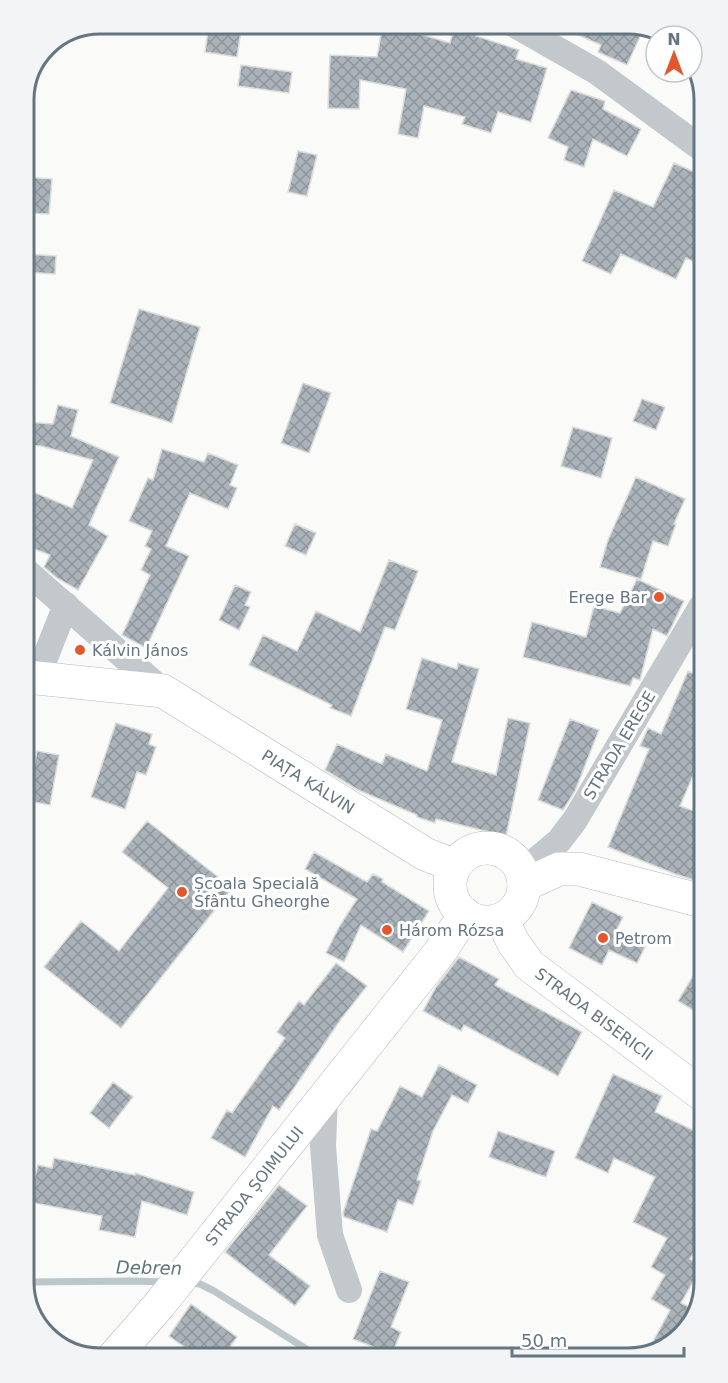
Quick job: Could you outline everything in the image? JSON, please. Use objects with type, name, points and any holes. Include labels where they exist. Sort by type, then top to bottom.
[{"type":"main road","points":[[35,678],[163,692]]},
{"type":"main road","name":"PIAȚA KÁLVIN","points":[[163,692],[425,854],[456,866]]},
{"type":"main road","points":[[497,849],[507,854],[516,862],[523,878],[523,894],[519,903],[502,919],[483,921],[465,914],[457,907],[452,897],[451,875],[463,857],[473,850],[497,849]]},
{"type":"main road","points":[[523,878],[559,869],[579,869],[694,899]]},
{"type":"main road","name":"STRADA ȘOIMULUI","points":[[122,1348],[160,1304],[440,952],[465,914]]},
{"type":"main road","name":"STRADA BISERICII","points":[[502,919],[513,942],[529,964],[694,1088]]},
{"type":"street","points":[[532,35],[597,72],[694,143]]},
{"type":"street","points":[[35,578],[163,692]]},
{"type":"street","points":[[35,673],[66,605]]},
{"type":"street","name":"STRADA EREGE","points":[[523,878],[559,841],[575,820],[694,619]]},
{"type":"street","name":"STRADA ȘOIMULUI","points":[[325,1097],[323,1146],[330,1234],[349,1290]]},
{"type":"building","points":[[208,34],[240,34],[237,57],[205,52]]},
{"type":"building","points":[[381,35],[422,35],[450,43],[452,35],[476,35],[519,50],[516,59],[547,68],[531,122],[498,112],[491,133],[462,124],[465,117],[424,106],[418,138],[398,134],[406,89],[360,80],[359,109],[328,108],[330,55],[377,57]]},
{"type":"building","points":[[578,35],[640,36],[627,65],[598,52],[601,45]]},
{"type":"building","points":[[241,65],[292,72],[289,93],[238,86]]},
{"type":"building","points":[[571,90],[605,101],[603,109],[641,129],[627,156],[593,139],[584,167],[564,160],[568,147],[548,138]]},
{"type":"building","points":[[298,151],[317,155],[307,196],[288,192]]},
{"type":"building","points":[[674,163],[694,172],[694,262],[686,258],[676,279],[621,254],[611,274],[582,261],[614,190],[653,207]]},
{"type":"building","points":[[35,178],[52,179],[49,214],[35,213]]},
{"type":"building","points":[[35,255],[56,256],[55,274],[35,273]]},
{"type":"building","points":[[139,309],[200,327],[172,423],[110,403]]},
{"type":"building","points":[[303,383],[331,393],[309,453],[281,443]]},
{"type":"building","points":[[642,399],[665,407],[656,430],[633,421]]},
{"type":"building","points":[[58,405],[78,410],[71,436],[119,457],[89,525],[108,536],[78,590],[57,578],[44,567],[50,555],[35,549],[35,493],[72,508],[93,460],[35,446],[35,423],[53,424]]},
{"type":"building","points":[[573,427],[612,438],[601,478],[561,466]]},
{"type":"building","points":[[162,449],[204,462],[208,453],[238,465],[230,485],[237,488],[228,509],[190,493],[166,546],[189,556],[146,648],[122,635],[150,575],[141,570],[151,549],[145,546],[152,531],[129,521],[148,478],[153,480]]},
{"type":"building","points":[[636,477],[685,499],[674,524],[676,524],[668,546],[653,541],[641,579],[600,567],[608,540]]},
{"type":"building","points":[[295,524],[316,533],[306,555],[285,546]]},
{"type":"building","points":[[389,560],[418,571],[395,630],[385,627],[351,716],[330,708],[332,705],[249,665],[263,635],[297,651],[316,611],[360,632]]},
{"type":"building","points":[[637,579],[684,601],[667,636],[653,629],[640,680],[633,678],[630,686],[523,657],[532,622],[586,637],[594,606],[620,613]]},
{"type":"building","points":[[235,585],[251,592],[245,605],[250,607],[239,630],[219,620]]},
{"type":"building","points":[[422,658],[457,669],[458,663],[479,669],[452,762],[496,775],[508,718],[530,723],[506,836],[436,819],[435,823],[417,817],[417,815],[358,790],[325,770],[337,744],[382,764],[386,754],[427,771],[442,720],[406,709]]},
{"type":"building","points":[[688,671],[694,674],[694,773],[680,806],[694,811],[694,880],[608,847],[649,749],[640,746],[648,728],[661,734]]},
{"type":"building","points":[[570,719],[599,730],[575,791],[563,810],[538,800]]},
{"type":"building","points":[[116,723],[152,734],[149,744],[156,747],[146,775],[137,772],[125,809],[91,797]]},
{"type":"building","points":[[37,751],[59,755],[50,805],[34,802],[34,765]]},
{"type":"building","points":[[147,821],[232,888],[121,1028],[44,967],[81,921],[119,951],[168,888],[122,852]]},
{"type":"building","points":[[314,852],[367,882],[373,874],[383,879],[382,882],[429,911],[403,952],[361,925],[344,962],[326,953],[357,899],[305,869]]},
{"type":"building","name":"Petrom","points":[[592,902],[623,917],[616,931],[646,945],[637,963],[609,950],[602,965],[569,948]]},
{"type":"building","points":[[459,957],[499,979],[495,985],[582,1032],[558,1076],[464,1025],[461,1031],[423,1011],[436,987]]},
{"type":"building","points":[[336,963],[367,986],[341,1019],[279,1110],[273,1106],[245,1157],[211,1138],[227,1110],[232,1113],[285,1038],[277,1032],[299,1001],[304,1005]]},
{"type":"building","points":[[694,974],[694,1011],[678,1001]]},
{"type":"building","points":[[439,1065],[477,1085],[468,1103],[452,1095],[433,1131],[417,1180],[421,1181],[413,1205],[398,1200],[387,1232],[344,1217],[343,1213],[371,1129],[377,1131],[400,1086],[422,1097]]},
{"type":"building","points":[[613,1074],[662,1096],[655,1112],[694,1131],[694,1252],[690,1259],[694,1261],[694,1280],[681,1303],[689,1307],[682,1319],[671,1332],[653,1343],[670,1310],[651,1299],[665,1275],[651,1267],[667,1238],[633,1222],[655,1177],[614,1158],[608,1173],[575,1158]]},
{"type":"building","points":[[113,1082],[133,1097],[109,1128],[90,1113]]},
{"type":"building","points":[[498,1131],[555,1151],[546,1177],[489,1157]]},
{"type":"building","points":[[54,1158],[135,1175],[135,1173],[194,1192],[187,1215],[142,1201],[135,1237],[99,1230],[102,1216],[34,1203],[34,1177],[38,1165],[52,1168]]},
{"type":"building","points":[[279,1185],[307,1206],[269,1255],[310,1286],[295,1306],[225,1252]]},
{"type":"building","points":[[380,1271],[409,1282],[391,1327],[401,1332],[394,1348],[376,1348],[353,1339]]},
{"type":"building","points":[[191,1304],[237,1337],[229,1348],[186,1348],[169,1336]]},
{"type":"waterway","name":"Debren","points":[[34,1282],[165,1282]]},
{"type":"waterway","name":"Debren","points":[[188,1283],[200,1284],[214,1291],[305,1348]]},
{"type":"place","name":"Erege Bar","points":[[659,597]]},
{"type":"place","name":"Kálvin János","points":[[80,650]]},
{"type":"place","name":"Școala Specială Sfântu Gheorghe","points":[[182,892]]},
{"type":"place","name":"Három Rózsa","points":[[387,930]]},
{"type":"place","name":"Petrom","points":[[603,938]]}]
